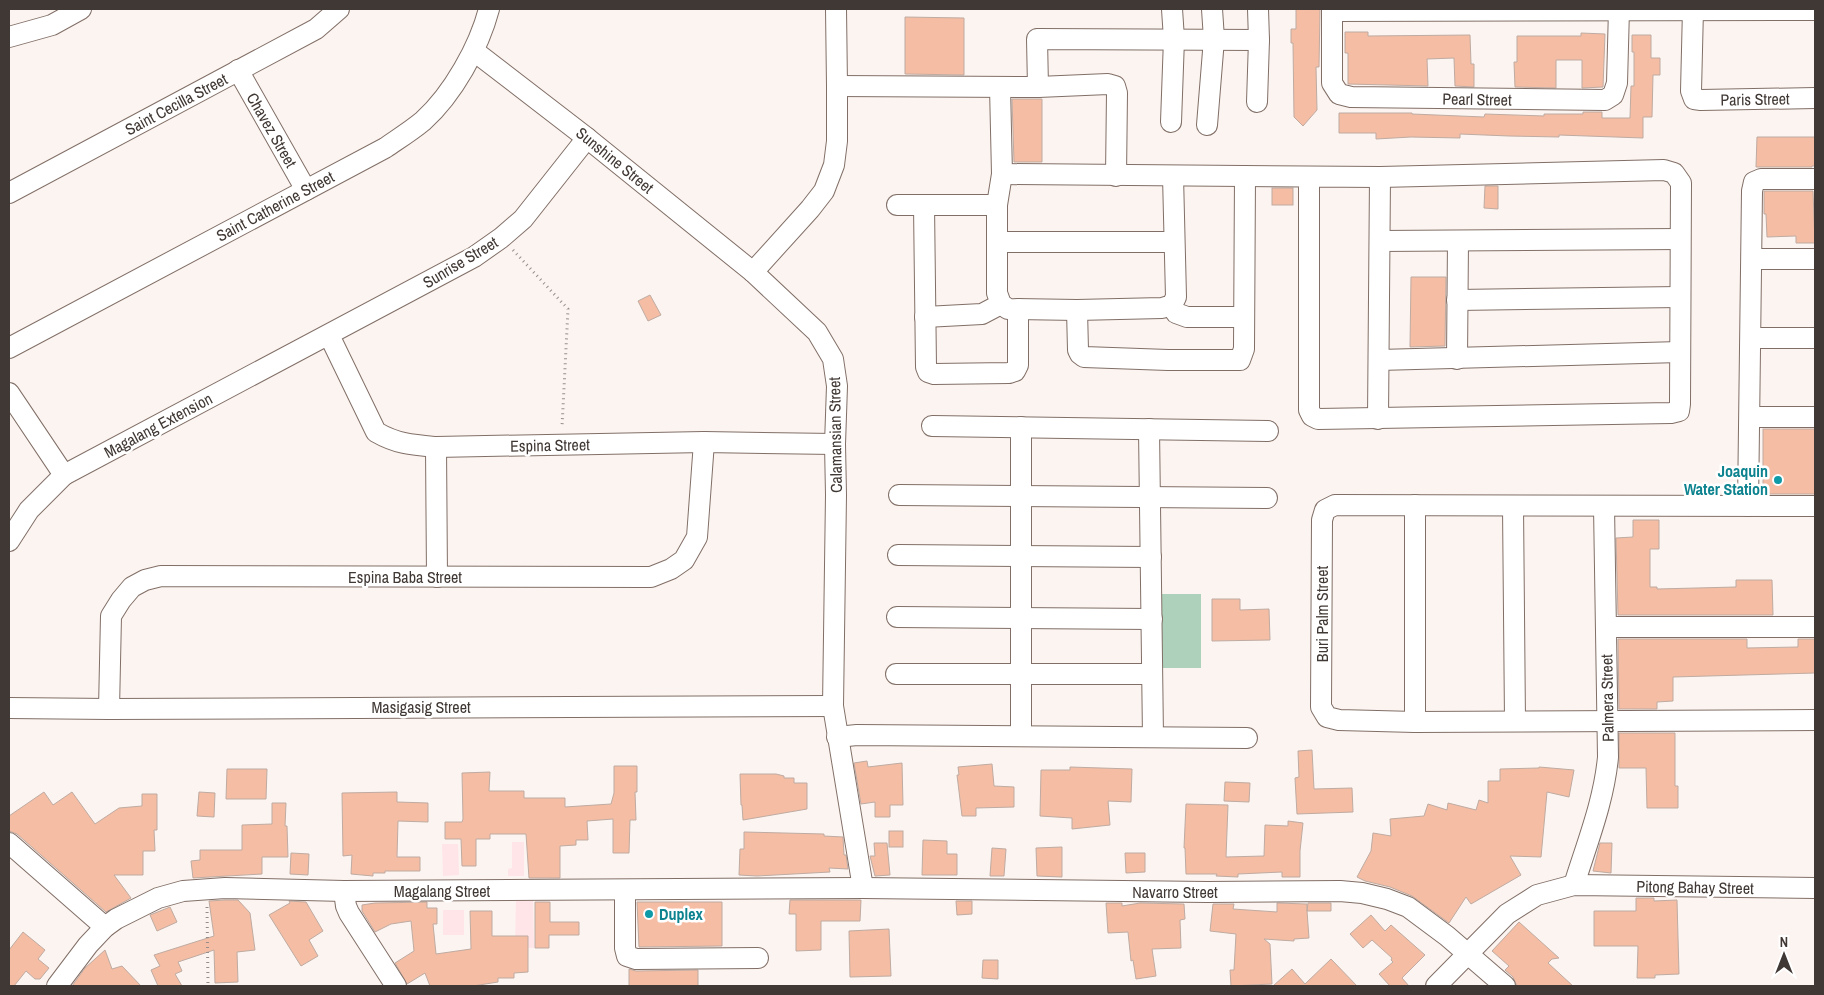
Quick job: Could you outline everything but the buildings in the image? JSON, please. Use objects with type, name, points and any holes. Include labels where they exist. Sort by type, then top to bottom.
[{"type":"street","points":[[9,37],[52,24],[81,9]]},
{"type":"street","name":"Saint Cecilla Street","points":[[9,193],[316,29],[339,9]]},
{"type":"street","name":"Saint Catherine Street","points":[[9,348],[385,148],[424,120],[442,99],[474,51],[488,9]]},
{"type":"street","points":[[754,272],[824,191],[834,165],[837,141],[836,9]]},
{"type":"street","points":[[1170,122],[1174,39],[1172,9]]},
{"type":"street","points":[[1207,125],[1214,39],[1212,9]]},
{"type":"street","points":[[1257,102],[1258,9]]},
{"type":"street","name":"Paris Street","points":[[1693,9],[1691,91],[1694,98],[1702,100],[1815,98]]},
{"type":"street","points":[[1332,10],[1815,10]]},
{"type":"street","name":"Pearl Street","points":[[1332,10],[1332,83],[1339,94],[1351,97],[1605,100],[1613,95],[1617,83],[1619,10]]},
{"type":"street","points":[[1038,87],[1037,38],[1259,40]]},
{"type":"street","name":"Sunshine Street","points":[[474,51],[587,138],[754,272]]},
{"type":"street","name":"Chavez Street","points":[[238,70],[306,190]]},
{"type":"street","points":[[837,86],[1038,87],[1108,84],[1115,86],[1117,93],[1116,176]]},
{"type":"street","points":[[924,206],[926,367],[928,372],[934,374],[1009,373],[1015,371],[1018,365],[1010,307],[997,293],[997,206],[1002,174],[1000,86]]},
{"type":"street","name":"Sunrise Street","points":[[328,335],[474,257],[501,238],[523,219],[587,138]]},
{"type":"street","points":[[1002,174],[1380,177],[1664,170],[1674,173],[1681,183],[1679,411],[1671,414],[1378,419],[1318,419],[1312,416],[1309,410],[1309,177]]},
{"type":"street","points":[[926,317],[982,314],[1010,307],[1077,310],[1162,308],[1172,305],[1176,297],[1173,176]]},
{"type":"street","points":[[1077,310],[1078,350],[1081,355],[1089,358],[1238,360],[1241,358],[1244,349],[1245,177]]},
{"type":"street","points":[[1378,419],[1380,177]]},
{"type":"street","points":[[1748,506],[1751,417],[1752,191],[1754,182],[1762,179],[1815,178]]},
{"type":"street","points":[[897,205],[997,206]]},
{"type":"street","points":[[1380,241],[1680,239]]},
{"type":"street","points":[[1457,359],[1458,241]]},
{"type":"street","points":[[998,242],[1174,242]]},
{"type":"street","points":[[1752,259],[1815,259]]},
{"type":"street","name":"Calamansian Street","points":[[754,272],[816,332],[833,359],[837,386],[832,706],[863,888]]},
{"type":"street","points":[[1457,300],[1680,297]]},
{"type":"street","points":[[1172,305],[1176,313],[1187,317],[1244,317]]},
{"type":"street","name":"Espina Street","points":[[328,335],[376,432],[390,440],[406,444],[436,447],[704,442],[835,444]]},
{"type":"street","name":"Magalang Extension","points":[[9,541],[29,510],[64,475],[328,335]]},
{"type":"street","points":[[1751,338],[1815,338]]},
{"type":"street","points":[[1379,360],[1680,352]]},
{"type":"street","points":[[9,393],[64,475]]},
{"type":"street","points":[[1751,417],[1815,417]]},
{"type":"street","points":[[932,426],[1268,431]]},
{"type":"street","points":[[1021,427],[1021,736]]},
{"type":"street","points":[[1149,429],[1153,737]]},
{"type":"street","name":"Espina Baba Street","points":[[109,709],[111,616],[126,593],[132,587],[145,580],[161,576],[651,577],[671,569],[684,560],[697,537],[704,442]]},
{"type":"street","points":[[436,447],[438,577]]},
{"type":"street","points":[[899,495],[1267,498]]},
{"type":"street","name":"Buri Palm Street","points":[[1415,505],[1335,505],[1325,510],[1322,520],[1321,707],[1327,717],[1339,720],[1415,722]]},
{"type":"street","points":[[1815,506],[1415,505],[1415,722],[1815,720]]},
{"type":"street","points":[[1513,506],[1515,721]]},
{"type":"street","name":"Palmera Street","points":[[1574,885],[1606,777],[1604,506]]},
{"type":"street","points":[[898,555],[1151,557]]},
{"type":"street","points":[[897,617],[1152,619]]},
{"type":"street","points":[[1606,627],[1815,627]]},
{"type":"street","points":[[896,674],[1152,674]]},
{"type":"street","name":"Masigasig Street","points":[[9,708],[832,706]]},
{"type":"street","points":[[837,737],[857,735],[1247,738]]},
{"type":"street","points":[[9,843],[105,928]]},
{"type":"street","name":"Pitong Bahay Street","points":[[1436,986],[1508,914],[1546,892],[1574,885],[1815,888]]},
{"type":"street","name":"Magalang Street","points":[[57,986],[82,952],[105,928],[135,908],[158,898],[206,889],[344,891],[863,888]]},
{"type":"street","name":"Navarro Street","points":[[863,888],[1208,892],[1340,891],[1362,893],[1387,899],[1408,907],[1441,931],[1505,986]]},
{"type":"street","points":[[625,890],[625,948],[627,956],[636,959],[758,958]]},
{"type":"street","points":[[344,891],[346,906],[396,986]]},
{"type":"path","points":[[501,238],[568,309],[562,445]]},
{"type":"path","points":[[206,889],[208,986]]},
{"type":"shaded area","points":[[512,842],[524,842],[524,876],[508,876],[508,869],[512,868]]},
{"type":"shaded area","points":[[442,844],[458,844],[459,875],[443,876]]},
{"type":"shaded area","points":[[516,897],[533,897],[534,948],[515,947]]},
{"type":"shaded area","points":[[443,910],[464,910],[464,935],[443,935]]},
{"type":"green space","points":[[1161,594],[1201,594],[1201,668],[1161,668]]},
{"type":"place","name":"Joaquin Water Station","points":[[1778,480]]},
{"type":"place","name":"Duplex","points":[[649,914]]}]
